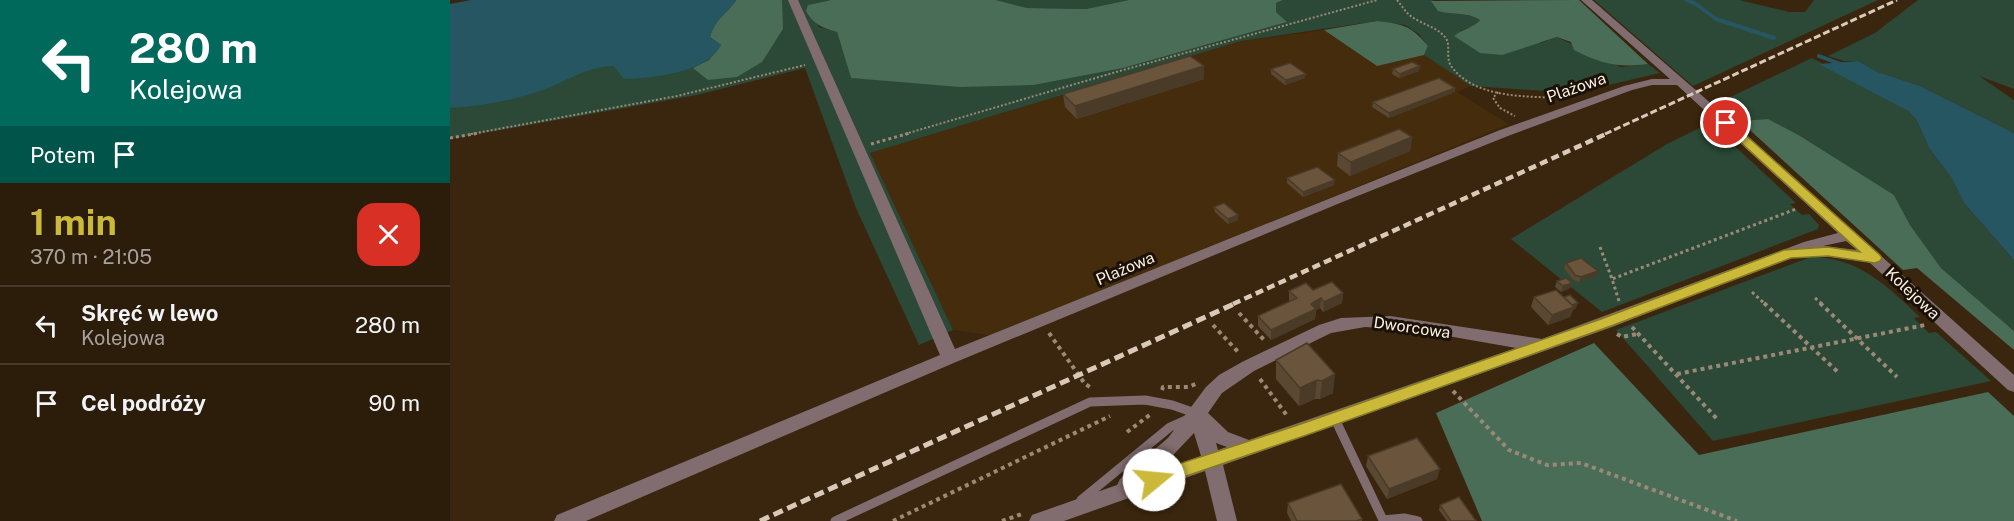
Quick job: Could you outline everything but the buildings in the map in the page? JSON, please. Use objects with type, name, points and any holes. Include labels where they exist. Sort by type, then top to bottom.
[{"type":"street","points":[[793,0],[950,358]]},
{"type":"street","name":"Kolejowa","points":[[1586,0],[1850,235],[2014,385]]},
{"type":"street","name":"Plażowa","points":[[564,521],[950,358],[1529,123],[1646,83],[1679,82]]},
{"type":"street","name":"Dworcowa","points":[[1036,516],[1064,512],[1299,432],[1626,315],[1809,245],[1850,235]]},
{"type":"street","name":"Dworcowa","points":[[1795,252],[1828,251],[1875,258]]},
{"type":"street","name":"Dworcowa","points":[[1111,495],[1162,457],[1198,414],[1211,391],[1250,366],[1323,330],[1354,322],[1386,321],[1477,338],[1548,343]]},
{"type":"street","points":[[1477,338],[1485,350],[1485,365]]},
{"type":"street","points":[[1198,414],[1221,437],[1251,448]]},
{"type":"street","points":[[1198,414],[1213,461],[1227,521]]},
{"type":"lane","points":[[835,521],[1082,404],[1113,400],[1157,401],[1173,403],[1198,414]]},
{"type":"lane","points":[[1064,512],[1096,489],[1170,428],[1198,414]]},
{"type":"lane","points":[[1335,419],[1383,521],[1404,518],[1418,521]]},
{"type":"path","points":[[858,148],[1116,72],[1377,0]]},
{"type":"path","points":[[1397,0],[1410,16],[1445,36],[1449,43],[1449,63],[1455,70],[1479,86],[1498,92],[1564,99],[1581,104]]},
{"type":"path","points":[[450,138],[687,94],[822,62]]},
{"type":"path","points":[[1498,92],[1493,98],[1500,108],[1529,123]]},
{"type":"path","points":[[1612,279],[1796,209]]},
{"type":"path","points":[[1600,247],[1621,305],[1637,334],[1719,420]]},
{"type":"path","points":[[1752,292],[1840,374]]},
{"type":"path","points":[[1815,298],[1897,377]]},
{"type":"path","points":[[1239,313],[1269,346]]},
{"type":"path","points":[[1042,322],[1085,384],[1095,388]]},
{"type":"path","points":[[1212,325],[1250,366],[1299,432]]},
{"type":"path","points":[[1677,374],[1921,325]]},
{"type":"path","points":[[1622,337],[1637,334]]},
{"type":"path","points":[[1154,387],[1188,387],[1200,382]]},
{"type":"path","points":[[1157,401],[1163,387]]},
{"type":"path","points":[[1449,387],[1509,450],[1547,465],[1581,463],[1737,521]]},
{"type":"path","points":[[1143,411],[1161,413]]},
{"type":"path","points":[[1127,432],[1152,411]]},
{"type":"path","points":[[893,521],[1118,413]]},
{"type":"path","points":[[1002,521],[1036,516]]},
{"type":"shaded area","points":[[1324,30],[1377,66],[1424,55],[1471,86],[1457,92],[1509,124],[996,336],[953,330],[870,153],[1241,41]]},
{"type":"green space","points":[[547,0],[736,0],[733,4],[773,43],[782,29],[782,0],[831,0],[808,5],[819,27],[837,32],[851,78],[1034,85],[1123,68],[1286,22],[1276,12],[1276,3],[1283,0],[1433,0],[1443,10],[1480,20],[1473,26],[1460,31],[1541,43],[1557,37],[1621,67],[1648,64],[1660,73],[1574,93],[1471,86],[1424,55],[1428,46],[1419,34],[1405,25],[1377,21],[1241,41],[870,153],[953,330],[919,345],[856,208],[805,68],[697,95],[450,139],[450,66]]},
{"type":"green space","points":[[736,0],[782,0],[783,29],[762,62],[737,77],[708,80],[693,68],[709,60],[721,45],[710,37],[718,20]]},
{"type":"green space","points":[[831,0],[996,0],[1027,8],[1086,9],[1129,0],[1283,0],[1276,3],[1276,12],[1287,22],[1123,68],[1034,85],[960,87],[851,78],[837,32],[819,25],[806,11],[808,5]]},
{"type":"green space","points":[[996,0],[1129,0],[1086,9],[1027,8]]},
{"type":"green space","points":[[1579,0],[1648,64],[1618,65],[1602,62],[1574,50],[1571,42],[1557,37],[1502,55],[1480,53],[1454,36],[1480,20],[1470,16],[1438,11],[1431,1]]},
{"type":"green space","points":[[1594,0],[1739,0],[1789,12],[1805,12],[1814,0],[1878,0],[1693,86]]},
{"type":"green space","points":[[1918,0],[2014,0],[2014,89],[1979,76],[2014,100],[2014,133],[1920,86],[1878,72],[1858,61],[1844,61],[1828,56],[1875,33]]},
{"type":"green space","points":[[1377,21],[1400,25],[1411,30],[1428,46],[1424,55],[1377,66],[1324,30]]},
{"type":"green space","points":[[1812,58],[1908,111],[1916,119],[1929,148],[1951,177],[1964,203],[2014,260],[2014,331],[1941,268],[1910,225],[1894,195],[1768,119],[1740,121],[1718,103]]},
{"type":"green space","points":[[1768,119],[1800,136],[1894,195],[1910,225],[1941,268],[2014,331],[2014,350],[1917,268],[1903,270],[1740,121]]},
{"type":"green space","points":[[1710,123],[1796,203],[1790,204],[1802,215],[1809,214],[1819,225],[1818,229],[1602,312],[1511,239],[1667,144]]},
{"type":"green space","points":[[1811,257],[1844,262],[1872,276],[1920,317],[1914,318],[1929,333],[1936,332],[1991,381],[1713,441],[1616,330]]},
{"type":"green space","points":[[1594,343],[1699,455],[1988,392],[2014,416],[2014,521],[1482,521],[1436,413]]},
{"type":"water","points":[[471,0],[736,0],[719,20],[710,37],[721,45],[704,62],[692,68],[663,75],[624,79],[614,66],[605,67],[589,70],[541,91],[516,98],[490,104],[450,108],[450,4]]},
{"type":"water","points":[[1858,61],[1878,72],[1920,86],[2014,133],[2014,260],[1964,203],[1951,177],[1929,148],[1916,119],[1908,111],[1819,64]]},
{"type":"waterway","points":[[1686,0],[1696,4],[1716,19],[1774,38]]},
{"type":"waterway","points":[[1819,56],[1843,65]]},
{"type":"railway","points":[[1605,134],[1897,0]]},
{"type":"railway","points":[[1233,304],[1608,133]]},
{"type":"railway","points":[[760,521],[1236,303]]},
{"type":"route","points":[[1154,480],[1299,432],[1606,323],[1795,252],[1828,251],[1875,258],[1726,123]]}]
